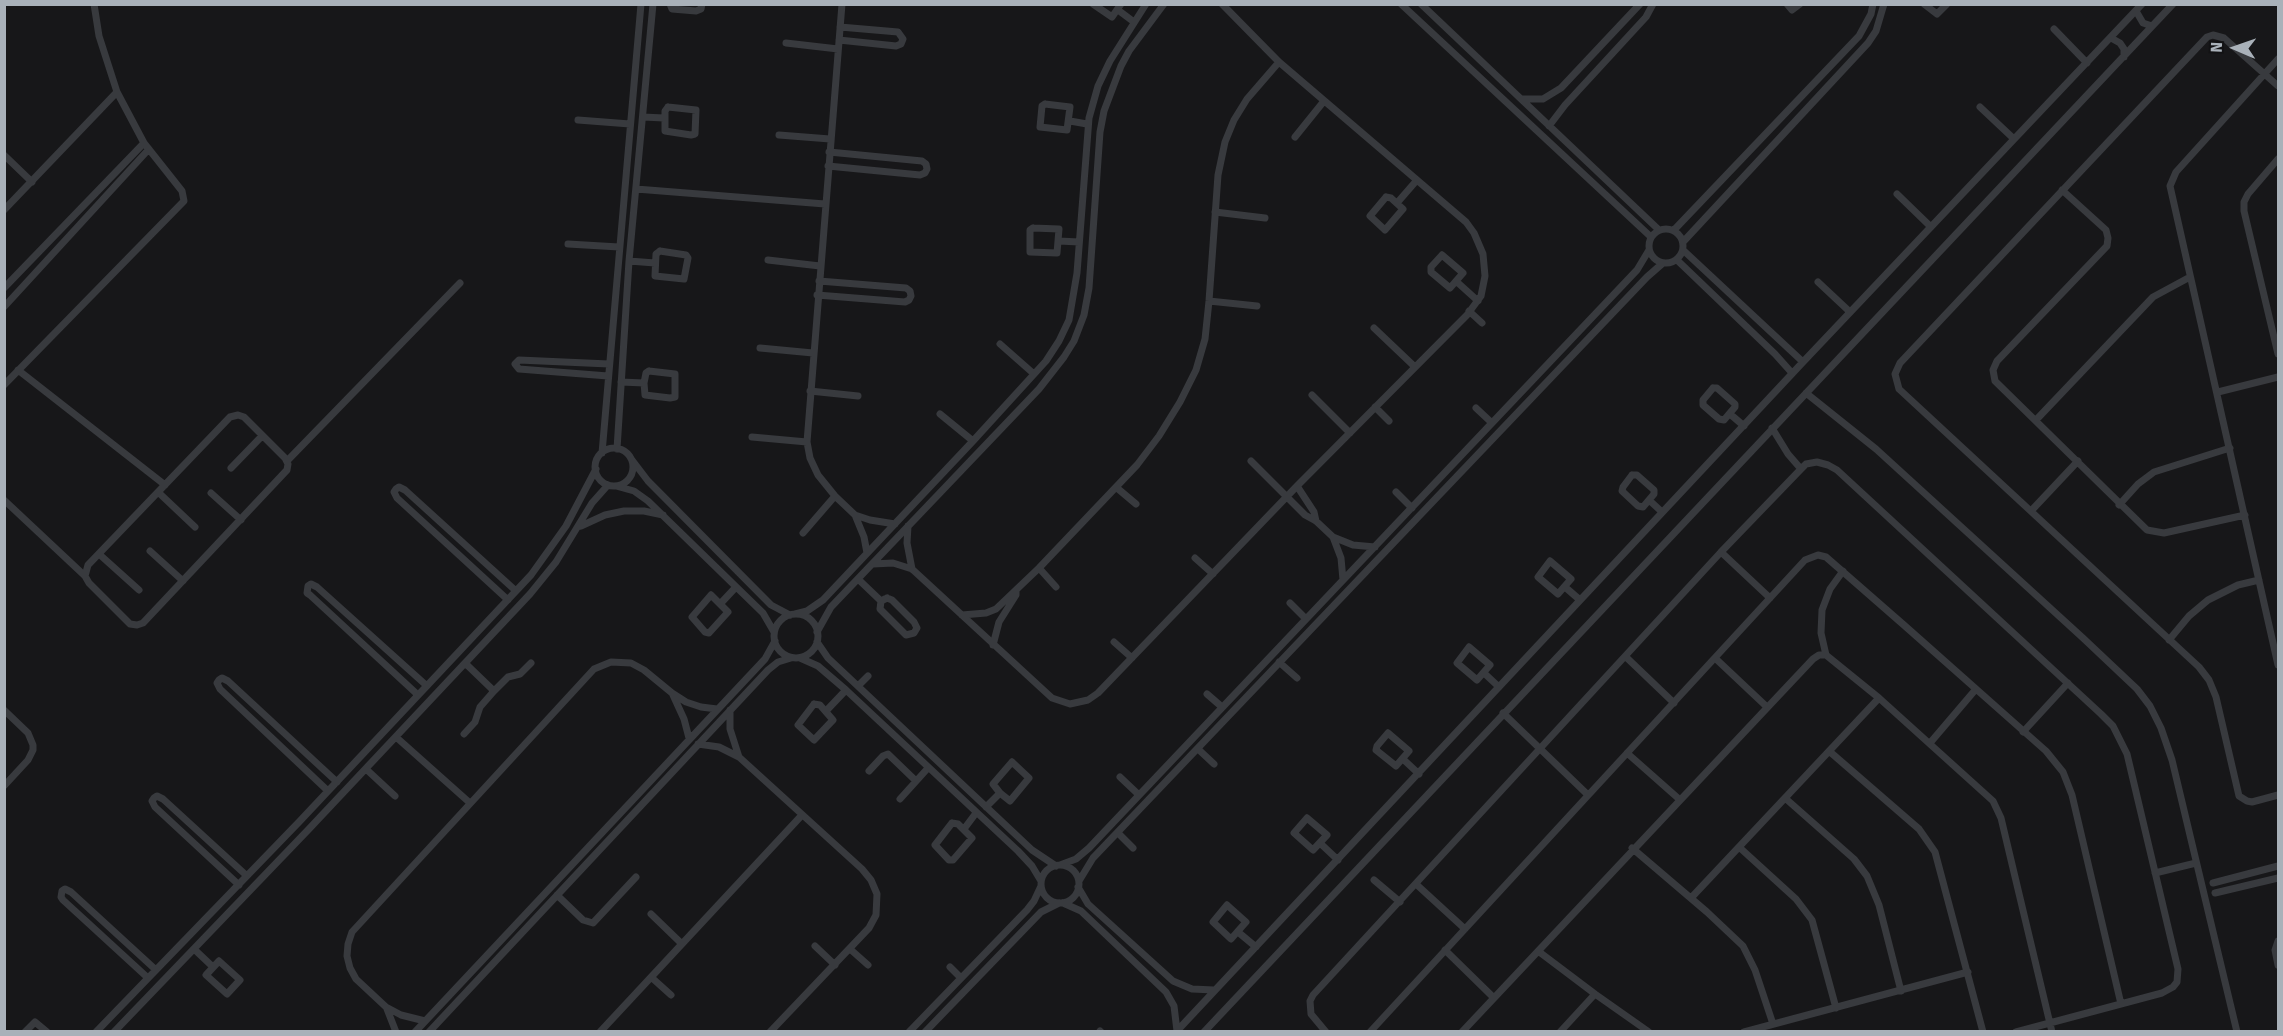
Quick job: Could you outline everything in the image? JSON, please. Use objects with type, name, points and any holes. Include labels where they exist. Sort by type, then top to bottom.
[{"type":"street","points":[[4,385],[184,201],[182,191],[147,146],[117,92],[99,36],[94,4]]},
{"type":"street","points":[[602,453],[641,4]]},
{"type":"street","points":[[617,449],[629,261],[653,4]]},
{"type":"street","points":[[670,4],[672,9],[696,11],[701,9],[702,4]]},
{"type":"street","points":[[842,4],[807,442],[813,467],[835,496],[855,515],[864,537],[867,553]]},
{"type":"street","points":[[1093,4],[1110,17],[1114,16],[1120,7],[1134,22]]},
{"type":"street","points":[[774,632],[778,623],[807,611],[823,600],[973,441],[1053,352],[1069,320],[1077,273],[1087,124],[1098,86],[1114,53],[1146,4]]},
{"type":"street","points":[[817,632],[831,608],[1039,389],[1074,341],[1087,301],[1096,209],[1100,132],[1107,101],[1129,51],[1164,4]]},
{"type":"street","points":[[873,564],[893,563],[912,569],[1052,698],[1070,704],[1094,697],[1478,301],[1485,276],[1480,244],[1466,222],[1279,62],[1222,4]]},
{"type":"street","points":[[1401,4],[1651,237]]},
{"type":"street","points":[[1421,4],[1659,230]]},
{"type":"street","points":[[1522,99],[1543,99],[1561,88],[1640,4]]},
{"type":"street","points":[[1549,126],[1560,110],[1646,17],[1653,4]]},
{"type":"street","points":[[1786,4],[1792,10],[1800,4]]},
{"type":"street","points":[[1674,230],[1859,36],[1871,14],[1873,4]]},
{"type":"street","points":[[1924,4],[1937,14],[1947,4]]},
{"type":"street","points":[[1177,1031],[1792,373],[2142,4]]},
{"type":"street","points":[[1207,1031],[1359,865],[2173,4]]},
{"type":"street","points":[[1677,260],[1683,246],[1868,43],[1876,31],[1885,5]]},
{"type":"street","points":[[2136,11],[2140,20],[2152,26]]},
{"type":"street","points":[[839,40],[896,46],[901,44],[903,39],[898,32],[840,27]]},
{"type":"street","points":[[2054,29],[2087,63]]},
{"type":"street","points":[[2278,86],[2224,38],[2213,35],[2207,37],[1899,363],[1895,374],[1899,389],[2199,667],[2212,686],[2239,796],[2252,802],[2278,795]]},
{"type":"street","points":[[2110,38],[2118,40],[2123,46],[2124,57]]},
{"type":"street","points":[[786,43],[838,49]]},
{"type":"street","points":[[2278,59],[2172,178],[2170,194],[2218,392],[2278,665]]},
{"type":"street","points":[[962,615],[992,612],[1039,568],[1117,488],[1159,436],[1189,385],[1203,347],[1209,301],[1219,164],[1229,131],[1247,99],[1279,62]]},
{"type":"street","points":[[4,210],[117,92]]},
{"type":"street","points":[[1295,136],[1324,101]]},
{"type":"street","points":[[1042,105],[1069,106],[1070,122],[1066,131],[1042,128],[1039,124],[1042,105]]},
{"type":"street","points":[[668,107],[694,109],[697,114],[695,134],[666,133],[664,118],[665,109],[668,107]]},
{"type":"street","points":[[1980,107],[2014,140]]},
{"type":"street","points":[[643,117],[664,118]]},
{"type":"street","points":[[578,120],[630,124]]},
{"type":"street","points":[[1070,122],[1087,124]]},
{"type":"street","points":[[1777,123],[1786,131]]},
{"type":"street","points":[[779,135],[830,139]]},
{"type":"street","points":[[4,288],[147,146]]},
{"type":"street","points":[[4,307],[147,146]]},
{"type":"street","points":[[828,166],[920,175],[927,169],[926,164],[922,161],[829,152]]},
{"type":"street","points":[[4,155],[32,182]]},
{"type":"street","points":[[895,172],[896,159]]},
{"type":"street","points":[[2278,159],[2248,194],[2244,202],[2244,211],[2278,354]]},
{"type":"street","points":[[1397,203],[1417,180]]},
{"type":"street","points":[[636,189],[825,204]]},
{"type":"street","points":[[2062,190],[2106,230],[2107,246],[1994,365],[1995,381],[2147,530],[2155,533],[2245,515]]},
{"type":"street","points":[[1897,194],[1931,227]]},
{"type":"street","points":[[1390,197],[1397,203],[1403,208],[1403,212],[1387,230],[1371,218],[1372,213],[1385,198],[1390,197]]},
{"type":"street","points":[[1081,208],[1096,209]]},
{"type":"street","points":[[1215,212],[1265,218]]},
{"type":"street","points":[[1033,228],[1057,228],[1060,231],[1059,241],[1056,254],[1033,253],[1028,248],[1030,231],[1033,228]]},
{"type":"street","points":[[909,1032],[1027,910],[1047,870],[1076,859],[1085,851],[1638,270],[1649,250],[1651,237],[1659,230],[1667,228],[1674,230],[1683,246],[1803,362]]},
{"type":"street","points":[[1059,241],[1079,242]]},
{"type":"street","points":[[568,244],[619,248]]},
{"type":"street","points":[[1649,250],[1654,259],[1663,263]]},
{"type":"street","points":[[658,251],[685,254],[687,258],[685,278],[657,277],[654,274],[654,263],[658,251]]},
{"type":"street","points":[[1445,255],[1463,271],[1463,275],[1457,282],[1448,288],[1431,272],[1431,267],[1441,256],[1445,255]]},
{"type":"street","points":[[768,260],[820,266]]},
{"type":"street","points":[[925,1032],[1041,912],[1075,896],[1078,884],[1093,858],[1647,277],[1663,263],[1677,260]]},
{"type":"street","points":[[1677,260],[1792,373]]},
{"type":"street","points":[[629,261],[654,263]]},
{"type":"street","points":[[2036,420],[2153,297],[2190,277]]},
{"type":"street","points":[[818,295],[905,302],[911,296],[910,291],[906,288],[819,280]]},
{"type":"street","points":[[1457,282],[1478,301]]},
{"type":"street","points":[[1818,282],[1850,312]]},
{"type":"street","points":[[287,461],[460,283]]},
{"type":"street","points":[[878,300],[879,286]]},
{"type":"street","points":[[1209,301],[1257,306]]},
{"type":"street","points":[[1470,311],[1482,323]]},
{"type":"street","points":[[1374,328],[1415,367]]},
{"type":"street","points":[[1000,344],[1034,374]]},
{"type":"street","points":[[1775,354],[1785,346]]},
{"type":"street","points":[[760,348],[813,353]]},
{"type":"street","points":[[609,364],[519,360],[515,364],[519,369],[609,376]]},
{"type":"street","points":[[541,370],[542,361]]},
{"type":"street","points":[[18,370],[165,485]]},
{"type":"street","points":[[649,371],[674,373],[677,377],[675,397],[647,396],[644,394],[644,383],[649,371]]},
{"type":"street","points":[[4,372],[11,378]]},
{"type":"street","points":[[2218,392],[2278,377]]},
{"type":"street","points":[[621,382],[644,383]]},
{"type":"street","points":[[1713,388],[1717,388],[1735,404],[1730,414],[1724,420],[1720,420],[1704,406],[1703,400],[1713,388]]},
{"type":"street","points":[[810,391],[858,396]]},
{"type":"street","points":[[1806,393],[1876,449],[2083,638],[2143,697],[2158,719],[2166,741],[2237,1032]]},
{"type":"street","points":[[1312,395],[1350,433]]},
{"type":"street","points":[[1375,407],[1389,422]]},
{"type":"street","points":[[1476,408],[1492,423]]},
{"type":"street","points":[[940,414],[973,441]]},
{"type":"street","points":[[1730,414],[1744,426]]},
{"type":"street","points":[[4,500],[134,625],[143,623],[286,473],[287,461],[244,417],[232,416],[88,565],[85,576]]},
{"type":"street","points":[[1773,428],[1788,454],[1801,469]]},
{"type":"street","points":[[231,468],[262,436]]},
{"type":"street","points":[[752,437],[807,442]]},
{"type":"street","points":[[2119,505],[2138,484],[2154,472],[2230,448]]},
{"type":"street","points":[[96,1032],[337,782],[540,564],[558,539],[596,469],[597,460],[609,449],[624,452],[648,481],[771,605],[793,615],[810,619],[817,632],[817,642],[812,651],[800,658]]},
{"type":"street","points":[[1461,456],[1469,463]]},
{"type":"street","points":[[616,486],[625,483],[631,477],[632,460]]},
{"type":"street","points":[[1251,461],[1309,518],[1316,521],[1333,537],[1353,545],[1375,547]]},
{"type":"street","points":[[1326,1032],[1311,1014],[1310,1001],[1721,552],[1806,464],[1817,462],[1837,470],[2101,714],[2121,739],[2127,754],[2178,976],[2176,982],[2168,991],[2016,1032]]},
{"type":"street","points":[[2031,511],[2078,462]]},
{"type":"street","points":[[596,469],[601,480],[608,485],[641,495],[663,514],[763,613],[782,653],[818,666],[846,690],[1026,858],[1046,898],[1081,911],[1166,992],[1174,1006],[1177,1031]]},
{"type":"street","points":[[1632,475],[1636,475],[1654,490],[1649,500],[1643,507],[1640,507],[1623,492],[1623,486],[1632,475]]},
{"type":"street","points":[[114,1032],[509,617],[544,578],[579,527],[592,503],[608,485]]},
{"type":"street","points":[[1297,486],[1314,512],[1316,521]]},
{"type":"street","points":[[508,600],[395,496],[396,489],[399,487],[405,490],[430,511],[516,591]]},
{"type":"street","points":[[1117,488],[1136,504]]},
{"type":"street","points":[[158,492],[195,526]]},
{"type":"street","points":[[1396,492],[1412,508]]},
{"type":"street","points":[[211,493],[241,520]]},
{"type":"street","points":[[803,533],[835,496]]},
{"type":"street","points":[[1649,500],[1662,512]]},
{"type":"street","points":[[422,520],[430,511]]},
{"type":"street","points":[[579,527],[596,518],[615,513],[644,511],[663,514]]},
{"type":"street","points":[[855,515],[895,524]]},
{"type":"street","points":[[908,526],[907,543],[912,569]]},
{"type":"street","points":[[1333,537],[1341,558],[1343,580]]},
{"type":"street","points":[[150,551],[183,581]]},
{"type":"street","points":[[1721,552],[1770,598]]},
{"type":"street","points":[[99,554],[139,590]]},
{"type":"street","points":[[1370,1032],[1805,560],[1813,555],[1826,557],[1843,571],[2055,761],[2068,783],[2121,1004]]},
{"type":"street","points":[[1195,558],[1213,574]]},
{"type":"street","points":[[1549,562],[1553,562],[1570,578],[1571,581],[1565,588],[1556,594],[1539,580],[1539,574],[1549,562]]},
{"type":"street","points":[[1039,568],[1056,587]]},
{"type":"street","points":[[1843,571],[1830,590],[1822,610],[1821,633],[1826,655],[1930,743],[1988,795],[1998,808],[2052,1032]]},
{"type":"street","points":[[858,579],[881,601]]},
{"type":"street","points":[[2169,640],[2189,616],[2208,600],[2238,585],[2259,580]]},
{"type":"street","points":[[418,695],[307,593],[308,586],[311,584],[317,587],[427,686]]},
{"type":"street","points":[[721,603],[736,587]]},
{"type":"street","points":[[1565,588],[1580,600]]},
{"type":"street","points":[[993,645],[999,622],[1016,591]]},
{"type":"street","points":[[709,596],[713,596],[721,603],[728,610],[728,614],[712,632],[705,633],[693,620],[693,616],[709,596]]},
{"type":"street","points":[[887,598],[892,600],[914,622],[917,628],[914,633],[909,635],[904,633],[880,609],[881,601],[887,598]]},
{"type":"street","points":[[823,600],[831,608]]},
{"type":"street","points":[[1290,603],[1306,619]]},
{"type":"street","points":[[500,608],[509,617]]},
{"type":"street","points":[[334,618],[343,609]]},
{"type":"street","points":[[415,1032],[758,666],[768,655],[775,641]]},
{"type":"street","points":[[817,642],[825,654],[858,686],[1032,850],[1073,871],[1088,904],[1173,981],[1192,989],[1214,990]]},
{"type":"street","points":[[1114,642],[1132,658]]},
{"type":"street","points":[[1472,647],[1490,663],[1490,667],[1484,673],[1478,680],[1475,680],[1458,665],[1458,659],[1468,648],[1472,647]]},
{"type":"street","points":[[1462,1032],[1632,848],[1813,659],[1819,655],[1826,655]]},
{"type":"street","points":[[432,1030],[765,673],[778,662],[791,657]]},
{"type":"street","points":[[1626,657],[1674,703]]},
{"type":"street","points":[[1715,658],[1767,707]]},
{"type":"street","points":[[425,1021],[400,1015],[386,1007],[353,974],[347,956],[350,938],[356,927],[470,803],[600,666],[617,661],[631,663],[644,669],[672,693],[694,705],[717,709]]},
{"type":"street","points":[[1279,662],[1297,678]]},
{"type":"street","points":[[465,663],[494,691]]},
{"type":"street","points":[[464,735],[475,722],[482,704],[494,691],[508,677],[520,674],[531,663]]},
{"type":"street","points":[[758,666],[765,673]]},
{"type":"street","points":[[1484,673],[1499,687]]},
{"type":"street","points":[[858,686],[868,676]]},
{"type":"street","points":[[328,791],[218,687],[219,680],[222,678],[228,681],[337,782]]},
{"type":"street","points":[[1246,681],[1254,689]]},
{"type":"street","points":[[2023,732],[2068,683]]},
{"type":"street","points":[[1930,743],[1976,689]]},
{"type":"street","points":[[826,711],[846,690]]},
{"type":"street","points":[[672,693],[684,719],[689,738]]},
{"type":"street","points":[[1207,694],[1222,707]]},
{"type":"street","points":[[1691,898],[1879,698]]},
{"type":"street","points":[[814,704],[818,704],[826,711],[833,718],[833,722],[816,739],[811,739],[798,726],[798,721],[814,704]]},
{"type":"street","points":[[248,716],[256,707]]},
{"type":"street","points":[[4,710],[28,733],[33,744],[28,760],[4,786]]},
{"type":"street","points":[[730,710],[730,729],[739,758]]},
{"type":"street","points":[[1503,713],[1588,795]]},
{"type":"street","points":[[1387,734],[1391,734],[1409,750],[1404,760],[1398,766],[1394,766],[1377,752],[1377,746],[1387,734]]},
{"type":"street","points":[[396,737],[470,803]]},
{"type":"street","points":[[698,744],[719,747],[739,758],[862,869],[874,887],[877,901],[876,915],[869,928],[770,1032]]},
{"type":"street","points":[[1198,749],[1214,764]]},
{"type":"street","points":[[1828,752],[1907,818],[1929,841],[1940,864],[1983,1032]]},
{"type":"street","points":[[1627,753],[1679,799]]},
{"type":"street","points":[[869,771],[883,756],[888,754],[916,781]]},
{"type":"street","points":[[1404,760],[1419,774]]},
{"type":"street","points":[[1010,763],[1016,764],[1029,776],[1028,781],[1014,799],[1007,800],[1000,793],[993,786],[994,783],[1010,763]]},
{"type":"street","points":[[900,799],[928,768]]},
{"type":"street","points":[[366,769],[395,796]]},
{"type":"street","points":[[1120,777],[1139,795]]},
{"type":"street","points":[[986,807],[1000,793]]},
{"type":"street","points":[[238,885],[153,805],[154,798],[157,796],[163,799],[247,876]]},
{"type":"street","points":[[1785,798],[1854,860],[1867,876],[1880,905],[1901,991]]},
{"type":"street","points":[[964,829],[976,813]]},
{"type":"street","points":[[600,1032],[802,815]]},
{"type":"street","points":[[1306,818],[1310,818],[1326,833],[1321,844],[1312,850],[1295,836],[1295,830],[1306,818]]},
{"type":"street","points":[[299,822],[308,830]]},
{"type":"street","points":[[952,823],[964,829],[971,836],[971,840],[956,859],[949,860],[937,848],[936,843],[952,823]]},
{"type":"street","points":[[185,835],[193,826]]},
{"type":"street","points":[[1118,833],[1133,848]]},
{"type":"street","points":[[1321,844],[1338,860]]},
{"type":"street","points":[[1739,847],[1805,909],[1812,920],[1836,1008]]},
{"type":"street","points":[[1632,848],[1743,946],[1755,970],[1773,1024]]},
{"type":"street","points":[[1085,851],[1093,858]]},
{"type":"street","points":[[2155,873],[2196,863]]},
{"type":"street","points":[[2213,883],[2278,866]]},
{"type":"street","points":[[2259,871],[2262,882]]},
{"type":"street","points":[[557,895],[583,920],[593,923],[636,877]]},
{"type":"street","points":[[2215,893],[2278,878]]},
{"type":"street","points":[[1374,880],[1400,902]]},
{"type":"street","points":[[1416,884],[1465,929]]},
{"type":"street","points":[[148,978],[61,897],[62,891],[65,889],[71,891],[156,970]]},
{"type":"street","points":[[1227,905],[1245,920],[1239,932],[1229,938],[1213,924],[1213,919],[1227,905]]},
{"type":"street","points":[[651,914],[682,944]]},
{"type":"street","points":[[97,931],[105,922]]},
{"type":"street","points":[[1239,932],[1256,947]]},
{"type":"street","points":[[2278,941],[2275,950],[2278,965]]},
{"type":"street","points":[[815,946],[835,965]]},
{"type":"street","points":[[194,949],[213,967]]},
{"type":"street","points":[[850,949],[868,965]]},
{"type":"street","points":[[1445,950],[1494,998]]},
{"type":"street","points":[[1538,951],[1649,1032]]},
{"type":"street","points":[[220,962],[240,980],[228,994],[206,976],[213,967],[220,962]]},
{"type":"street","points":[[950,967],[962,978]]},
{"type":"street","points":[[1744,1032],[1968,972]]},
{"type":"street","points":[[651,977],[671,995]]},
{"type":"street","points":[[1560,1032],[1595,994]]},
{"type":"street","points":[[448,996],[456,1003]]},
{"type":"street","points":[[386,1007],[396,1032]]},
{"type":"street","points":[[26,1032],[35,1022],[47,1032]]}]
